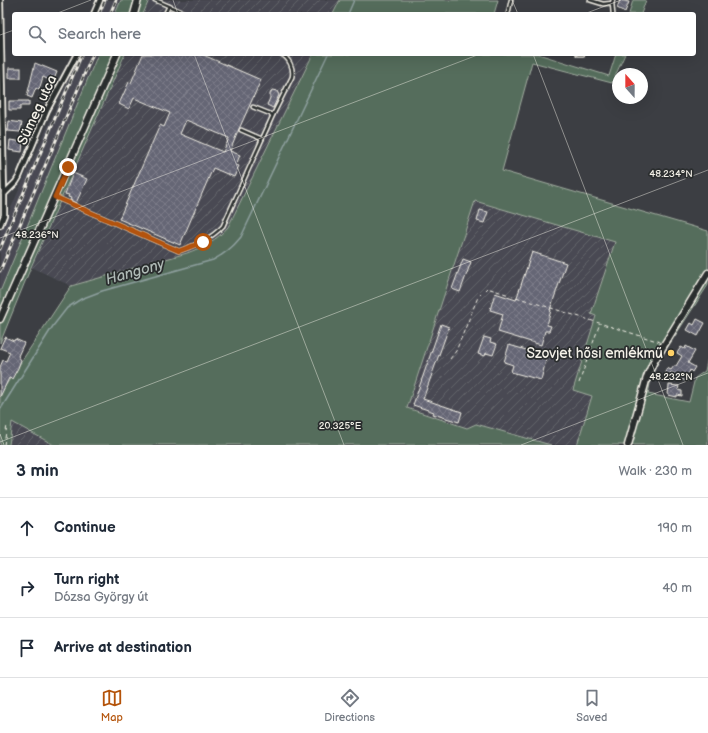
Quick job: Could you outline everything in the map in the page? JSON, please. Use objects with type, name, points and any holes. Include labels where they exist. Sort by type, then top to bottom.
[{"type":"main road","points":[[135,12],[139,1]]},
{"type":"main road","points":[[0,319],[116,56]]},
{"type":"main road","points":[[628,445],[652,364],[708,273]]},
{"type":"street","points":[[0,0],[4,194],[4,215],[0,225]]},
{"type":"street","points":[[95,12],[100,0]]},
{"type":"street","name":"Sümeg utca","points":[[4,194],[19,177],[47,110],[76,56]]},
{"type":"lane","points":[[155,0],[182,12]]},
{"type":"lane","points":[[508,12],[511,0]]},
{"type":"lane","points":[[590,0],[603,4],[612,2],[613,12]]},
{"type":"lane","points":[[166,12],[169,6]]},
{"type":"lane","points":[[55,197],[179,251],[203,242],[215,234],[223,226],[293,74],[288,60],[284,56]]},
{"type":"lane","points":[[253,107],[273,115]]},
{"type":"lane","points":[[241,130],[262,139]]},
{"type":"path","points":[[450,359],[456,351],[478,297],[487,288],[664,343]]},
{"type":"path","points":[[579,383],[600,322]]},
{"type":"path","points":[[4,445],[7,425]]},
{"type":"shaded area","points":[[102,0],[121,0],[116,12],[97,12]]},
{"type":"shaded area","points":[[149,0],[340,0],[334,12],[144,12]]},
{"type":"shaded area","points":[[79,56],[97,56],[0,292],[0,232]]},
{"type":"shaded area","points":[[124,56],[312,56],[224,233],[204,246],[187,253],[71,286],[31,267]]},
{"type":"shaded area","points":[[475,201],[615,242],[591,314],[596,316],[573,389],[592,396],[577,445],[551,445],[476,424],[467,428],[407,408]]},
{"type":"shaded area","points":[[12,422],[54,445],[9,445]]},
{"type":"green space","points":[[121,0],[149,0],[144,12],[116,12]]},
{"type":"green space","points":[[340,0],[498,0],[495,12],[334,12]]},
{"type":"green space","points":[[633,0],[646,0],[642,12],[630,12]]},
{"type":"green space","points":[[97,56],[124,56],[31,267],[0,343],[0,292]]},
{"type":"green space","points":[[312,56],[544,56],[609,76],[615,56],[624,56],[619,68],[612,68],[612,83],[532,62],[502,171],[708,231],[708,285],[660,359],[652,374],[648,394],[689,402],[695,378],[705,371],[708,357],[708,445],[577,445],[592,396],[573,390],[596,316],[591,314],[615,242],[475,201],[407,408],[467,428],[476,424],[551,445],[54,445],[12,422],[9,445],[0,445],[0,394],[71,286],[187,253],[209,243],[224,232],[228,227]]},
{"type":"building","points":[[620,0],[629,2],[625,12],[617,8]]},
{"type":"building","points":[[142,56],[206,56],[261,80],[230,151],[240,155],[236,165],[239,166],[234,177],[213,168],[180,245],[119,219],[160,125],[164,127],[170,113],[134,98],[129,109],[119,104],[129,82],[131,83]],"holes":[[[186,120],[229,138],[223,152],[180,134]]]},
{"type":"building","points":[[35,63],[57,72],[53,82],[43,77],[39,90],[36,88],[32,98],[27,96]]},
{"type":"building","points":[[9,68],[21,68],[21,78],[9,78]]},
{"type":"building","points":[[272,90],[277,91],[279,95],[273,108],[267,105]]},
{"type":"building","points":[[9,101],[29,101],[29,106],[20,106],[20,110],[9,110]]},
{"type":"building","points":[[9,121],[22,123],[20,132],[8,131]]},
{"type":"building","points":[[10,140],[23,142],[22,152],[9,150]]},
{"type":"building","points":[[73,173],[87,179],[76,203],[70,200],[71,198],[68,197],[69,195],[65,194]]},
{"type":"building","points":[[480,210],[488,212],[484,223],[477,221]]},
{"type":"building","points":[[532,252],[566,263],[550,310],[547,325],[551,326],[549,331],[545,331],[541,345],[498,332],[503,314],[490,310],[495,293],[516,300]]},
{"type":"building","points":[[463,259],[471,262],[460,292],[452,289]]},
{"type":"building","points":[[697,319],[705,323],[698,336],[687,330],[691,323],[694,325]]},
{"type":"building","points":[[441,324],[449,327],[423,399],[462,412],[459,422],[433,414],[434,412],[413,405]]},
{"type":"building","points":[[5,337],[24,343],[18,356],[21,360],[18,368],[12,379],[9,378],[0,397],[0,367],[3,360],[6,361],[10,352],[0,348]]},
{"type":"building","points":[[484,337],[491,339],[490,342],[497,344],[493,355],[486,353],[485,356],[478,354]]},
{"type":"building","points":[[509,345],[547,356],[541,380],[511,372],[513,365],[504,362]]},
{"type":"building","points":[[686,346],[695,351],[688,363],[695,367],[692,372],[690,370],[686,381],[678,378],[679,376],[671,372],[669,375],[665,373],[667,368],[671,370],[674,366],[676,366],[682,356],[677,353],[681,347],[685,349]]},
{"type":"building","points":[[669,385],[679,386],[678,390],[682,391],[682,396],[677,395],[677,397],[668,395]]},
{"type":"waterway","name":"Hangony","points":[[349,12],[354,0]]},
{"type":"waterway","name":"Hangony","points":[[0,410],[53,326],[67,308],[81,299],[102,291],[213,260],[225,253],[235,244],[241,237],[327,56]]},
{"type":"railway","points":[[100,12],[105,0]]},
{"type":"railway","points":[[111,12],[116,0]]},
{"type":"railway","points":[[0,249],[81,56]]},
{"type":"railway","points":[[0,271],[92,56]]},
{"type":"place","name":"Szovjet hősi emlékmű","points":[[671,353]]},
{"type":"route","points":[[68,167],[55,197],[179,251],[203,242]]}]
